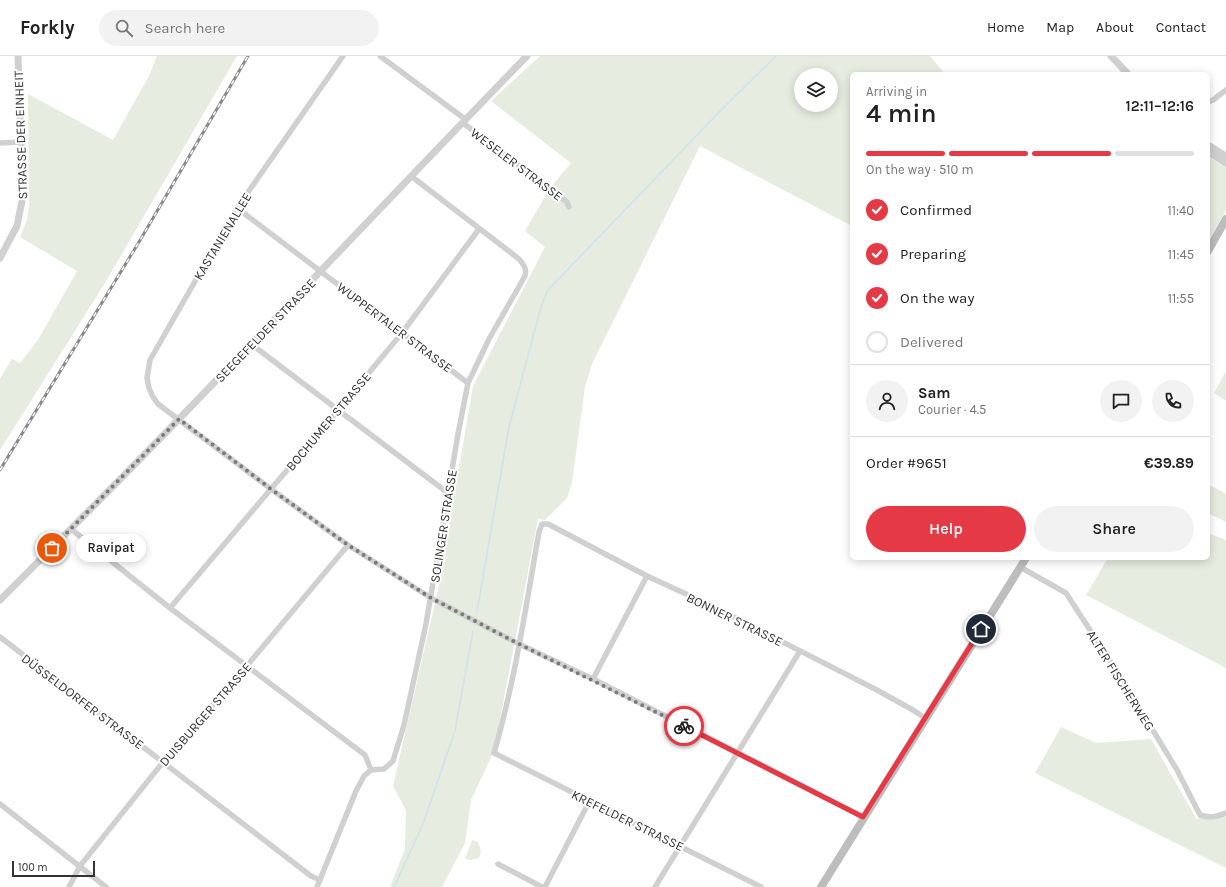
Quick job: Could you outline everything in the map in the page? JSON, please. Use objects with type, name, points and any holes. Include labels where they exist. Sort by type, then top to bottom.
[{"type":"main road","points":[[1210,247],[1226,219]]},
{"type":"main road","points":[[821,887],[863,817],[1025,560]]},
{"type":"street","name":"STRASSE DER EINHEIT","points":[[0,258],[17,226],[23,196],[18,56]]},
{"type":"street","name":"KASTANIENALLEE","points":[[343,56],[237,208],[157,349],[148,368],[147,378],[153,397],[158,404],[348,545],[431,598],[519,644],[593,679],[863,817]]},
{"type":"street","name":"WESELER STRASSE","points":[[380,56],[566,202],[569,207]]},
{"type":"street","name":"SEEGEFELDER STRASSE","points":[[0,600],[179,419],[527,56]]},
{"type":"street","points":[[1111,56],[1126,72]]},
{"type":"street","points":[[1211,101],[1226,90]]},
{"type":"street","points":[[0,143],[21,142]]},
{"type":"street","points":[[1210,146],[1226,156]]},
{"type":"street","points":[[1210,153],[1226,163]]},
{"type":"street","points":[[411,176],[479,229]]},
{"type":"street","name":"WUPPERTALER STRASSE","points":[[237,208],[468,383]]},
{"type":"street","name":"SOLINGER STRASSE","points":[[371,770],[384,768],[394,761],[404,725],[431,598],[458,434],[468,383],[489,339],[525,276],[526,271],[524,265],[519,259],[479,229]]},
{"type":"street","name":"BOCHUMER STRASSE","points":[[170,608],[402,333],[479,229]]},
{"type":"street","points":[[251,344],[448,493]]},
{"type":"street","name":"BONNER STRASSE","points":[[519,644],[539,532],[542,524],[548,524],[647,576],[710,605],[875,689],[925,718]]},
{"type":"street","points":[[71,529],[170,608],[364,755],[371,770],[364,776],[356,791],[317,887]]},
{"type":"street","name":"DUISBURGER STRASSE","points":[[69,887],[80,866],[163,762],[348,545]]},
{"type":"street","name":"ALTER FISCHERWEG","points":[[1020,567],[1066,593],[1123,681],[1177,770],[1200,815],[1209,817],[1226,813]]},
{"type":"street","points":[[593,679],[647,576]]},
{"type":"street","name":"DÜSSELDORFER STRASSE","points":[[0,637],[311,876],[320,880]]},
{"type":"street","name":"KREFELDER STRASSE","points":[[519,644],[504,720],[494,753],[761,887]]},
{"type":"street","points":[[655,887],[800,651]]},
{"type":"street","points":[[498,864],[544,887],[589,802]]},
{"type":"street","points":[[0,804],[106,887]]},
{"type":"shaded area","points":[[157,56],[237,56],[105,283],[0,450],[0,379],[12,359],[20,363],[38,340],[77,271],[20,237],[27,220],[29,207],[28,94],[113,140],[149,76]]},
{"type":"shaded area","points":[[540,56],[930,56],[943,72],[850,72],[850,225],[700,146],[592,364],[585,387],[572,482],[567,498],[545,520],[538,519],[494,751],[471,800],[465,843],[442,887],[390,887],[405,849],[406,810],[393,786],[438,590],[473,386],[545,247],[525,231],[550,188],[571,163],[491,101]]},
{"type":"shaded area","points":[[1210,158],[1226,167],[1226,210],[1210,238]]},
{"type":"shaded area","points":[[1226,371],[1226,401],[1214,393]]},
{"type":"shaded area","points":[[1210,485],[1226,494],[1226,522],[1210,514]]},
{"type":"shaded area","points":[[1210,534],[1226,540],[1226,668],[1086,595],[1107,560],[1210,560]]},
{"type":"shaded area","points":[[1061,727],[1096,743],[1151,739],[1197,820],[1200,815],[1226,813],[1226,868],[1035,773]]},
{"type":"shaded area","points":[[472,840],[478,842],[481,851],[479,858],[470,860],[465,859]]},
{"type":"waterway","points":[[477,611],[509,427],[541,307],[547,291],[724,107],[776,56]]},
{"type":"waterway","points":[[455,730],[473,631]]},
{"type":"waterway","points":[[394,887],[423,824],[454,734]]},
{"type":"railway","points":[[0,470],[139,242],[248,56]]},
{"type":"way so far","points":[[52,548],[179,419],[348,545],[431,598],[519,644],[593,679],[684,726]]},
{"type":"place","name":"Ravipat","points":[[52,548]]},
{"type":"route","points":[[684,726],[863,817],[981,629]]}]
